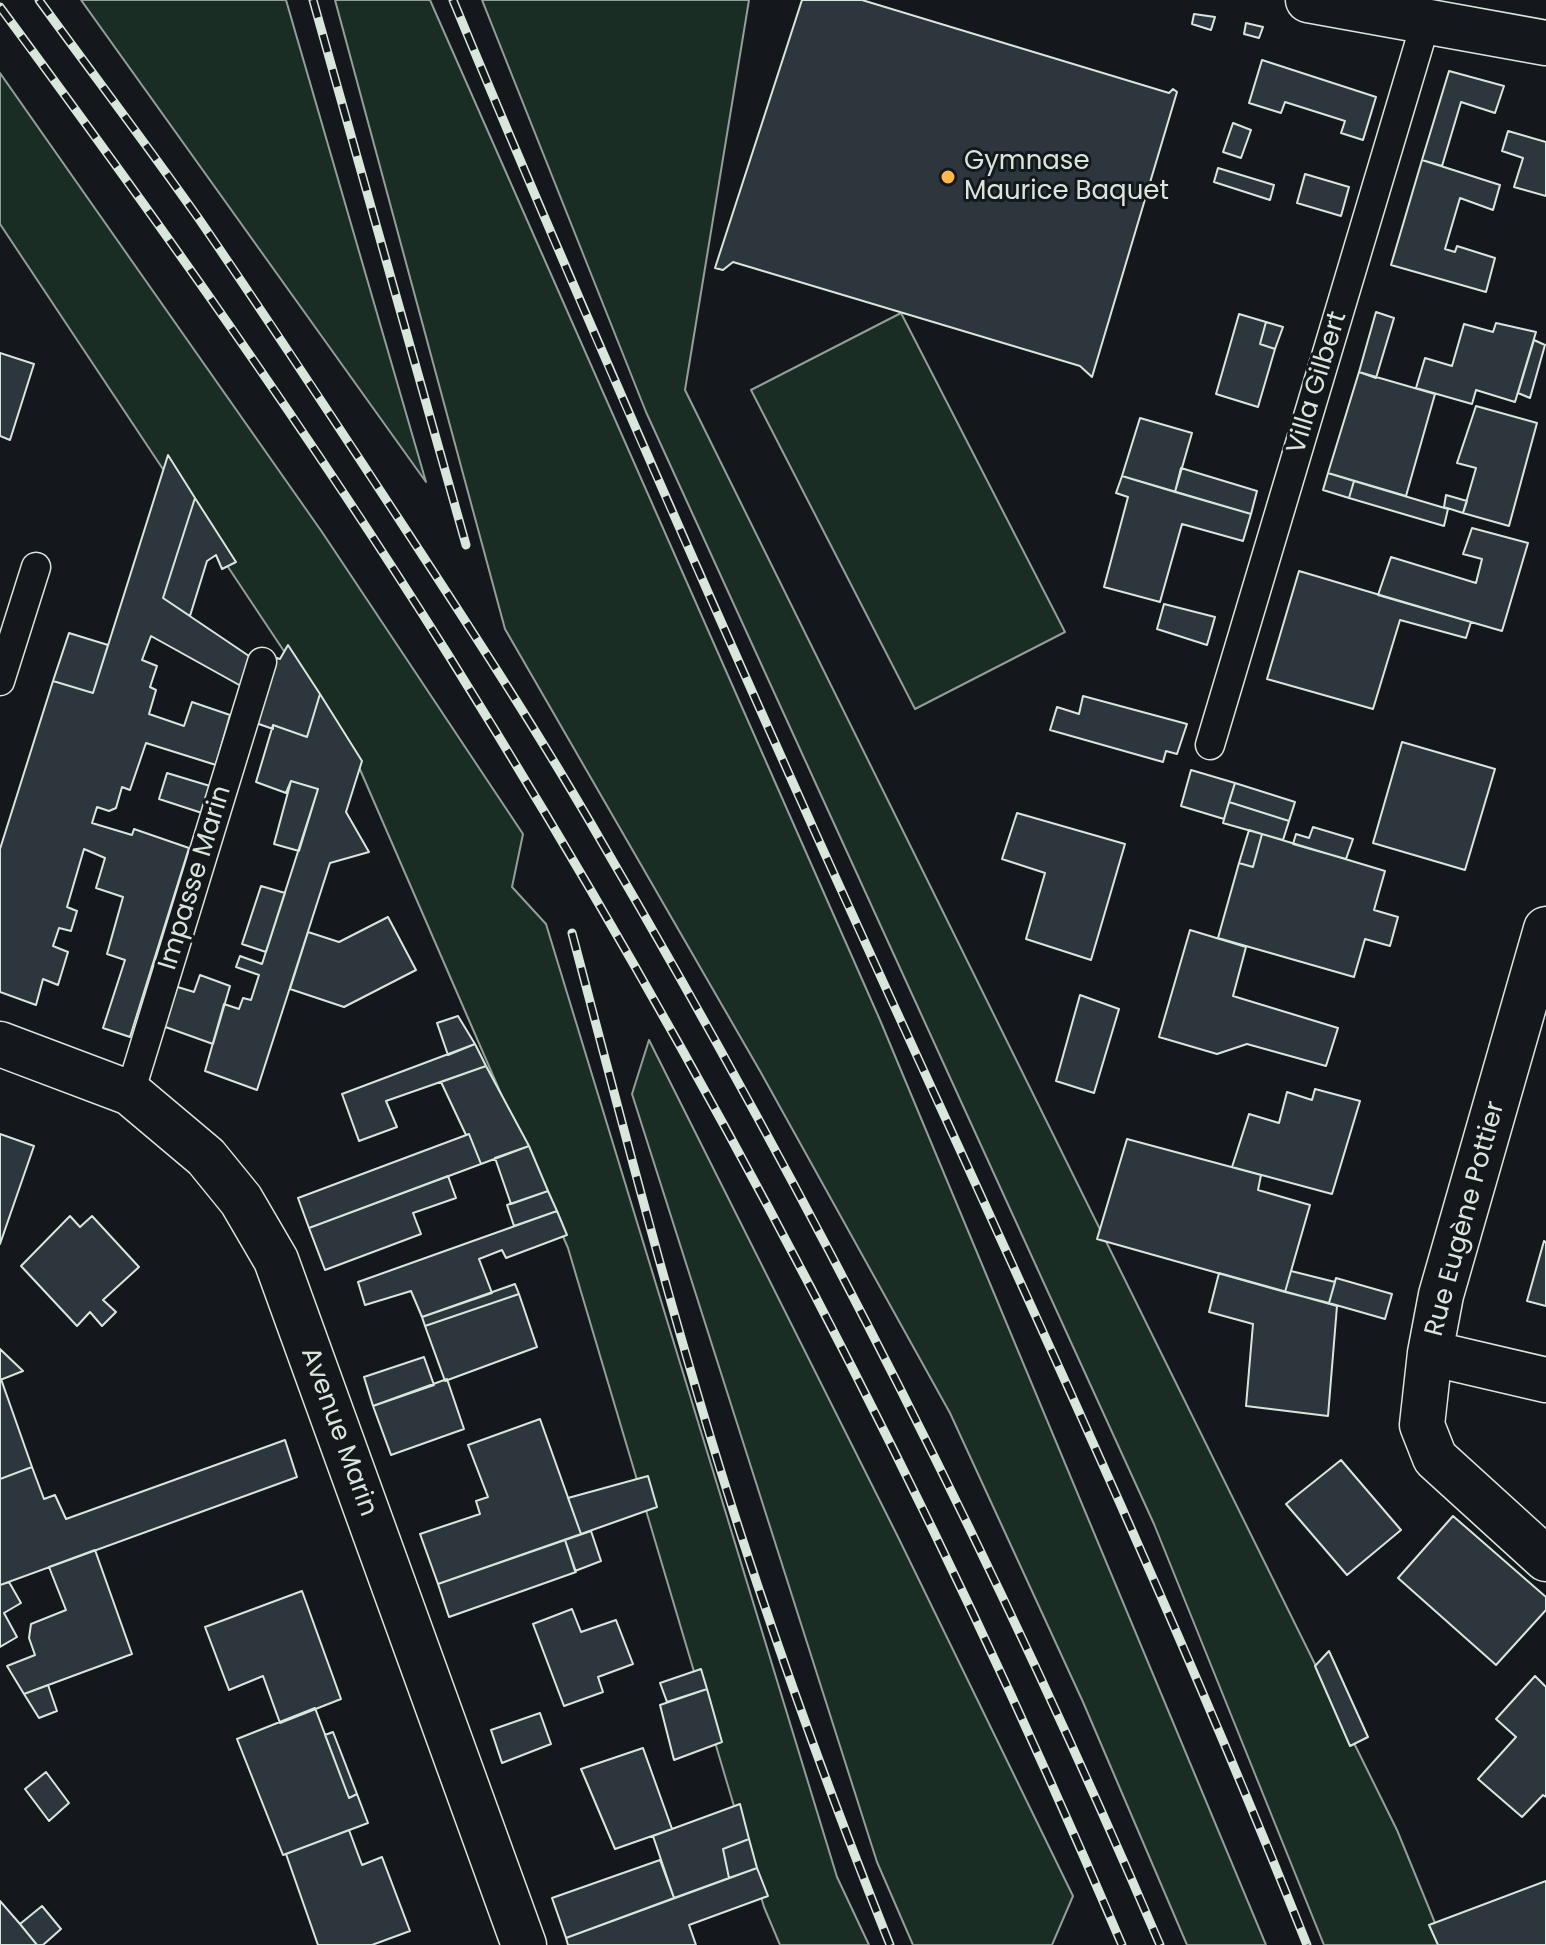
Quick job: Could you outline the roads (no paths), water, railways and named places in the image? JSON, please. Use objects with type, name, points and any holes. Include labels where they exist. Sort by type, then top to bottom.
[{"type":"street","points":[[1308,0],[1546,43]]},
{"type":"street","name":"Rue Eugène Pottier","points":[[1546,929],[1441,1295],[1430,1353],[1422,1425],[1435,1458],[1546,1559]]},
{"type":"street","name":"Avenue Marin","points":[[0,1044],[130,1093],[206,1157],[241,1200],[276,1260],[524,1945]]},
{"type":"street","points":[[1430,1353],[1546,1380]]},
{"type":"lane","name":"Villa Gilbert","points":[[1210,745],[1426,21]]},
{"type":"lane","points":[[0,681],[36,567]]},
{"type":"lane","name":"Impasse Marin","points":[[130,1093],[262,662]]},
{"type":"railway","points":[[39,0],[199,219],[277,335],[482,647],[604,846],[756,1114],[899,1387],[1034,1664],[1160,1945]]},
{"type":"railway","points":[[313,0],[466,545]]},
{"type":"railway","points":[[453,0],[722,625],[1129,1525],[1250,1804],[1307,1945]]},
{"type":"railway","points":[[0,7],[174,246],[342,490],[449,656],[636,968],[811,1287],[893,1450],[973,1613],[1122,1945]]},
{"type":"railway","points":[[572,933],[652,1235],[718,1461],[794,1690],[890,1945]]},
{"type":"place","name":"Gymnase Maurice Baquet","points":[[948,177]]}]
